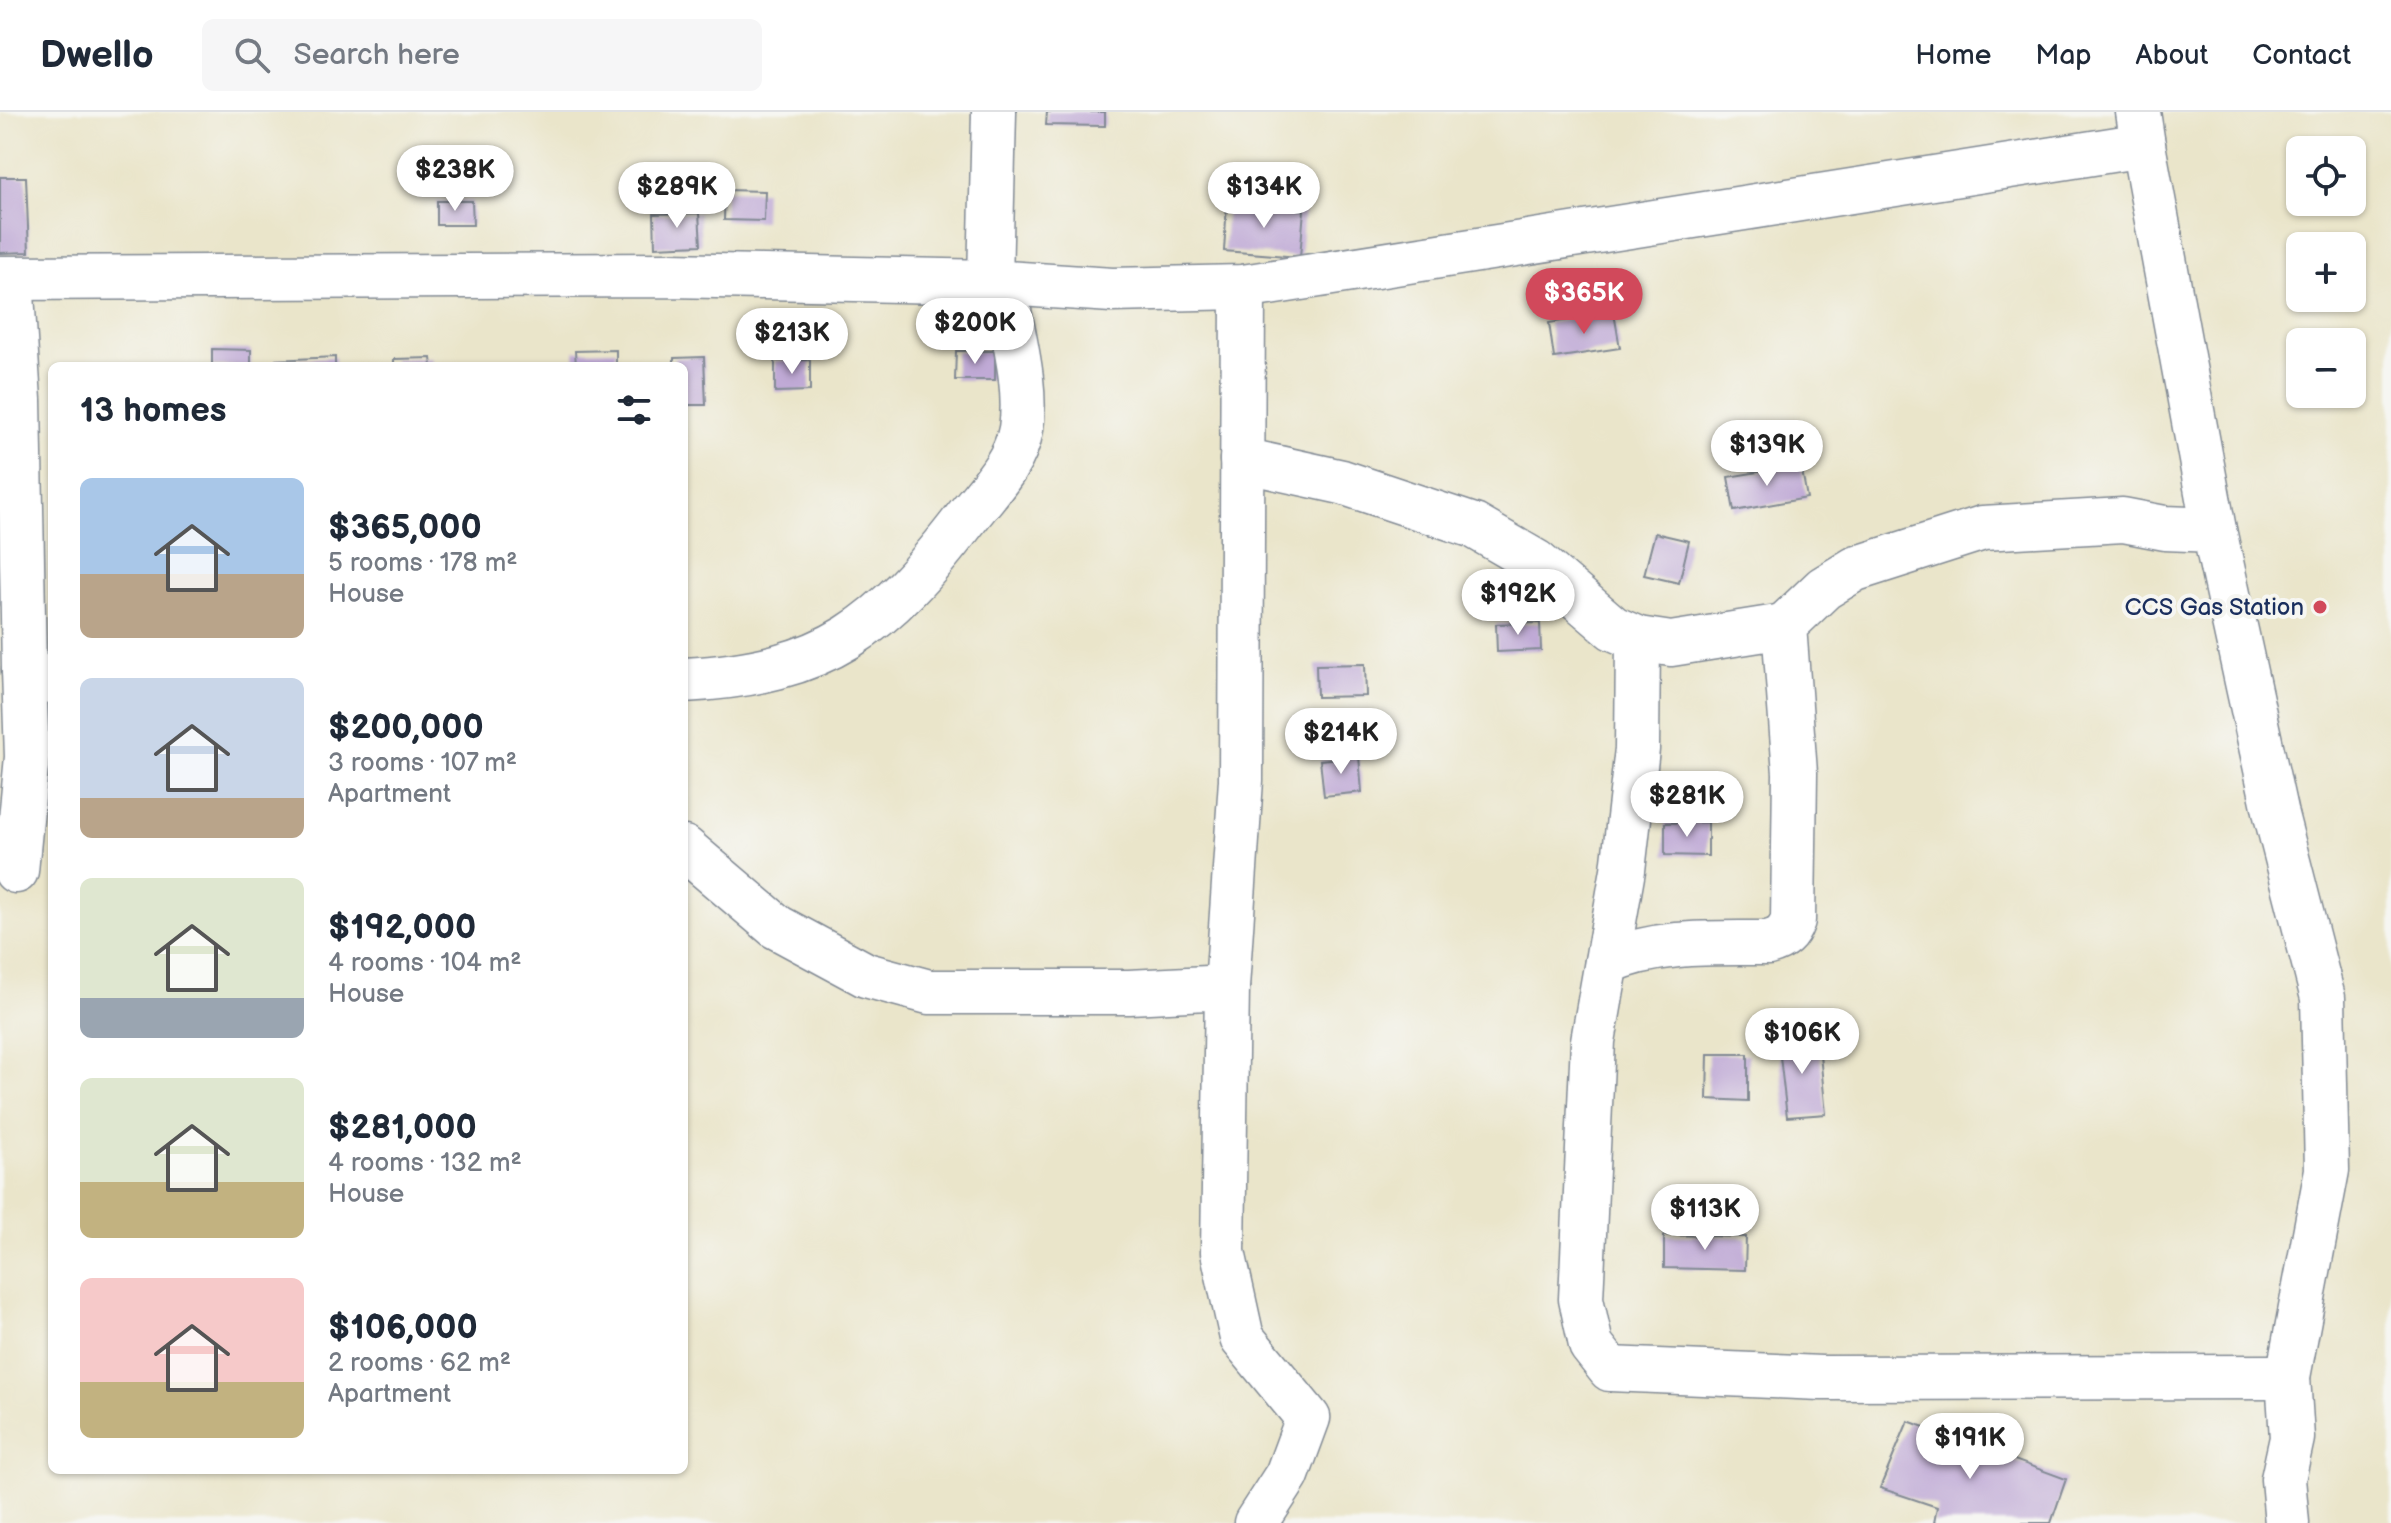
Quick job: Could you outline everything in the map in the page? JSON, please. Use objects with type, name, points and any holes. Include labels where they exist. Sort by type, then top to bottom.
[{"type":"street","points":[[688,680],[756,674],[824,653],[873,621],[933,562],[1012,459],[1021,429],[1021,394],[997,283],[994,112]]},
{"type":"street","points":[[16,871],[38,676],[19,400],[6,279],[671,275],[997,283],[1112,290],[1243,287],[2140,129],[2214,530],[2276,815],[2323,998],[2327,1170],[2288,1377],[2292,1438],[2283,1479],[2287,1523]]},
{"type":"street","points":[[1243,287],[1241,780],[1227,987],[1223,1252],[1242,1338],[1308,1418],[1287,1475],[1256,1523]]},
{"type":"street","points":[[1242,460],[1342,482],[1474,526],[1536,562],[1613,628],[1638,639],[1671,644],[1784,626],[1824,588],[1855,569],[1983,528],[2067,520],[2123,520],[2165,528],[2214,530]]},
{"type":"street","points":[[1607,962],[1634,950],[1670,944],[1768,943],[1781,939],[1789,930],[1793,920],[1795,773],[1784,626]]},
{"type":"street","points":[[1638,639],[1637,749],[1623,870],[1593,1041],[1581,1299],[1591,1345],[1610,1369],[1852,1378],[2288,1377]]},
{"type":"street","points":[[688,851],[777,927],[866,975],[916,989],[929,992],[1129,992],[1227,987]]},
{"type":"building","points":[[1047,112],[1105,112],[1105,126],[1046,125]]},
{"type":"building","points":[[0,177],[26,177],[29,252],[0,253]]},
{"type":"building","points":[[725,190],[765,191],[764,221],[724,220]]},
{"type":"building","points":[[437,201],[472,201],[473,225],[437,225]]},
{"type":"building","points":[[1227,204],[1304,210],[1300,257],[1224,251]]},
{"type":"building","points":[[699,213],[701,245],[655,247],[654,214]]},
{"type":"building","points":[[1614,313],[1620,348],[1554,358],[1549,323]]},
{"type":"building","points":[[212,349],[251,350],[251,362],[212,362]]},
{"type":"building","points":[[616,350],[616,362],[576,362],[575,351]]},
{"type":"building","points":[[956,351],[995,351],[995,380],[955,380]]},
{"type":"building","points":[[335,357],[335,362],[276,360]]},
{"type":"building","points":[[704,357],[706,405],[688,405],[688,362],[674,362],[674,358]]},
{"type":"building","points":[[431,358],[432,362],[394,362],[394,359]]},
{"type":"building","points":[[810,360],[810,391],[775,392],[775,361]]},
{"type":"building","points":[[1801,465],[1807,498],[1734,511],[1728,477]]},
{"type":"building","points":[[1655,533],[1689,541],[1679,583],[1644,575]]},
{"type":"building","points":[[1540,623],[1541,650],[1497,652],[1496,624]]},
{"type":"building","points":[[1365,664],[1366,696],[1317,697],[1316,665]]},
{"type":"building","points":[[1359,756],[1362,792],[1324,796],[1320,760]]},
{"type":"building","points":[[1708,822],[1708,856],[1665,855],[1665,823]]},
{"type":"building","points":[[1818,1035],[1826,1114],[1787,1117],[1778,1039]]},
{"type":"building","points":[[1708,1054],[1748,1054],[1748,1101],[1707,1099]]},
{"type":"building","points":[[1664,1235],[1746,1237],[1745,1270],[1664,1268]]},
{"type":"building","points":[[1908,1421],[2066,1479],[2051,1523],[1934,1523],[1937,1507],[1880,1488]]},
{"type":"place","name":"CCS Gas Station","points":[[2320,607]]}]
